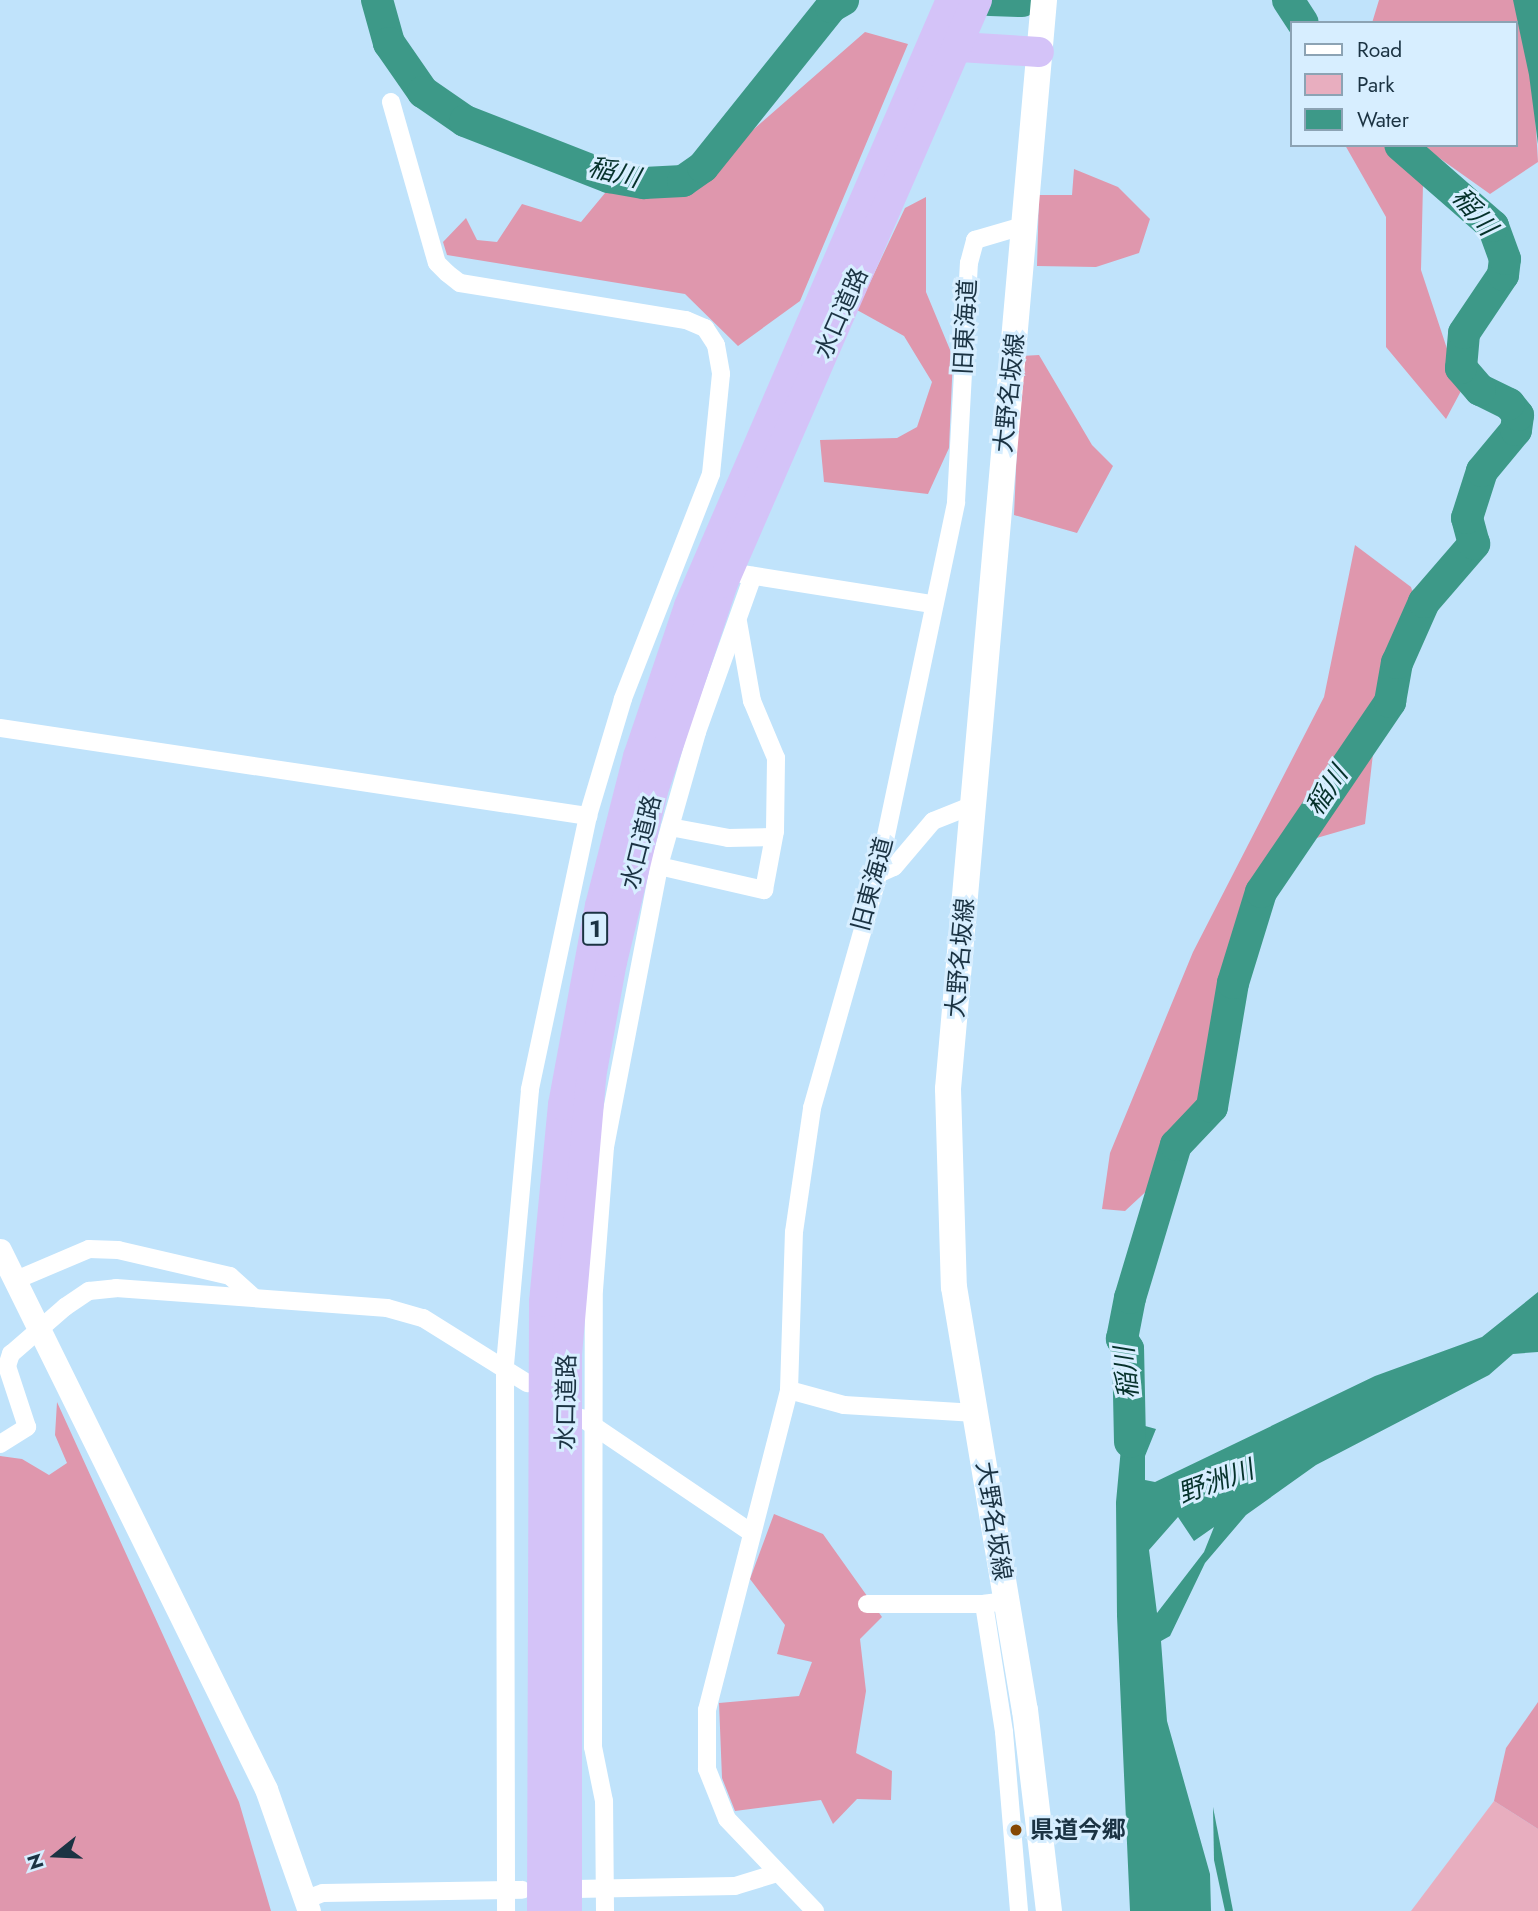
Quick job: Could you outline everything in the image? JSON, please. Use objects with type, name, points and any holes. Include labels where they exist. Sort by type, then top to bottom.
[{"type":"highway","name":"水口道路","points":[[571,1900],[566,1354],[591,1077],[612,962],[653,791],[723,583],[960,47],[962,6]]},
{"type":"highway","name":"水口道路","points":[[524,1897],[544,1302],[563,1105],[600,906],[638,757],[694,593],[962,6]]},
{"type":"highway","points":[[960,47],[1039,52]]},
{"type":"main road","name":"大野名坂線","points":[[1044,0],[948,1089],[948,1202],[954,1287],[976,1413],[996,1603],[1049,1911]]},
{"type":"street","points":[[391,102],[437,263],[460,283],[686,320],[705,328],[716,345],[721,374],[711,474],[684,562],[588,816],[530,1090],[505,1367],[524,1897]]},
{"type":"street","name":"旧東海道","points":[[815,1911],[774,1874],[727,1819],[707,1769],[704,1735],[789,1390],[804,1149],[878,874],[931,604],[956,502],[969,263],[975,240],[1023,226]]},
{"type":"street","points":[[605,1911],[604,1801],[593,1747],[589,1424],[594,1290],[605,1147],[659,866],[738,618],[748,575],[931,604]]},
{"type":"street","points":[[659,866],[764,890],[774,837],[776,758],[752,701],[738,618]]},
{"type":"street","points":[[0,728],[588,816]]},
{"type":"street","points":[[878,874],[894,867],[933,821],[973,805]]},
{"type":"street","points":[[670,827],[728,838],[774,837]]},
{"type":"street","points":[[16,1280],[89,1249],[118,1250],[230,1276],[253,1297]]},
{"type":"street","points":[[0,1250],[266,1788],[308,1905],[323,1893],[524,1897]]},
{"type":"street","points":[[0,1444],[27,1427],[7,1366],[22,1341],[89,1291],[116,1288],[387,1308],[424,1318],[527,1383]]},
{"type":"street","points":[[789,1390],[845,1405],[976,1413]]},
{"type":"street","points":[[589,1424],[752,1533]]},
{"type":"street","points":[[867,1604],[996,1603],[1018,1911]]},
{"type":"street","points":[[571,1900],[605,1888],[735,1886],[774,1874]]},
{"type":"street","points":[[506,1911],[524,1897]]},
{"type":"green space","points":[[1494,1801],[1538,1829],[1538,1911],[1411,1911]]},
{"type":"shaded area","points":[[1379,0],[1528,0],[1538,162],[1490,194],[1424,147],[1517,147],[1517,21],[1373,21]]},
{"type":"shaded area","points":[[865,32],[908,44],[800,301],[738,346],[685,294],[447,255],[443,242],[466,218],[477,240],[497,242],[522,204],[581,222],[615,181],[691,184]]},
{"type":"shaded area","points":[[1346,147],[1391,147],[1423,184],[1421,270],[1461,391],[1446,419],[1386,347],[1386,217]]},
{"type":"shaded area","points":[[1074,169],[1118,187],[1150,219],[1139,253],[1096,267],[1037,266],[1039,195],[1072,195]]},
{"type":"shaded area","points":[[926,197],[926,292],[953,357],[949,448],[928,494],[824,482],[820,440],[897,438],[917,427],[932,382],[904,336],[857,310],[905,208]]},
{"type":"shaded area","points":[[1039,355],[1092,445],[1113,466],[1077,533],[1014,515],[1021,356]]},
{"type":"shaded area","points":[[1355,545],[1411,587],[1426,633],[1379,701],[1365,824],[1282,848],[1242,932],[1205,1097],[1153,1185],[1125,1211],[1102,1209],[1110,1153],[1193,952],[1324,697]]},
{"type":"shaded area","points":[[57,1402],[239,1802],[271,1911],[0,1911],[0,1456],[22,1459],[49,1475],[67,1463],[55,1435]]},
{"type":"shaded area","points":[[774,1514],[823,1534],[882,1617],[860,1639],[866,1691],[856,1753],[892,1771],[891,1800],[857,1799],[833,1824],[821,1800],[735,1811],[722,1778],[719,1703],[799,1696],[812,1662],[777,1654],[785,1625],[750,1579]]},
{"type":"shaded area","points":[[1538,1702],[1538,1829],[1494,1801],[1506,1748]]},
{"type":"water","points":[[1513,0],[1538,0],[1538,144],[1529,75]]},
{"type":"water","name":"野洲川","points":[[1538,1292],[1538,1352],[1513,1354],[1489,1375],[1316,1465],[1246,1515],[1205,1563],[1170,1636],[1161,1641],[1167,1721],[1210,1874],[1211,1911],[1130,1911],[1117,1616],[1116,1502],[1126,1394],[1138,1424],[1156,1429],[1145,1456],[1145,1480],[1155,1482],[1375,1376],[1482,1337]],"holes":[[[1178,1517],[1194,1541],[1214,1527],[1204,1552],[1157,1613],[1149,1550]]]},
{"type":"water","points":[[1213,1807],[1233,1911],[1225,1911],[1214,1860]]},
{"type":"waterway","name":"稲川","points":[[377,0],[389,43],[423,92],[465,121],[609,177],[644,183],[683,181],[703,167],[831,7],[843,0]]},
{"type":"waterway","name":"稲川","points":[[990,0],[1022,1]]},
{"type":"waterway","name":"稲川","points":[[1288,0],[1302,21]]},
{"type":"waterway","name":"稲川","points":[[1130,1442],[1128,1349],[1122,1339],[1130,1298],[1176,1145],[1212,1107],[1233,983],[1261,892],[1390,702],[1397,663],[1424,602],[1474,544],[1467,518],[1482,471],[1516,430],[1518,415],[1509,404],[1480,390],[1461,368],[1464,333],[1503,275],[1505,259],[1493,226],[1402,147]]},
{"type":"place","name":"県道今郷","points":[[1016,1830]]}]
